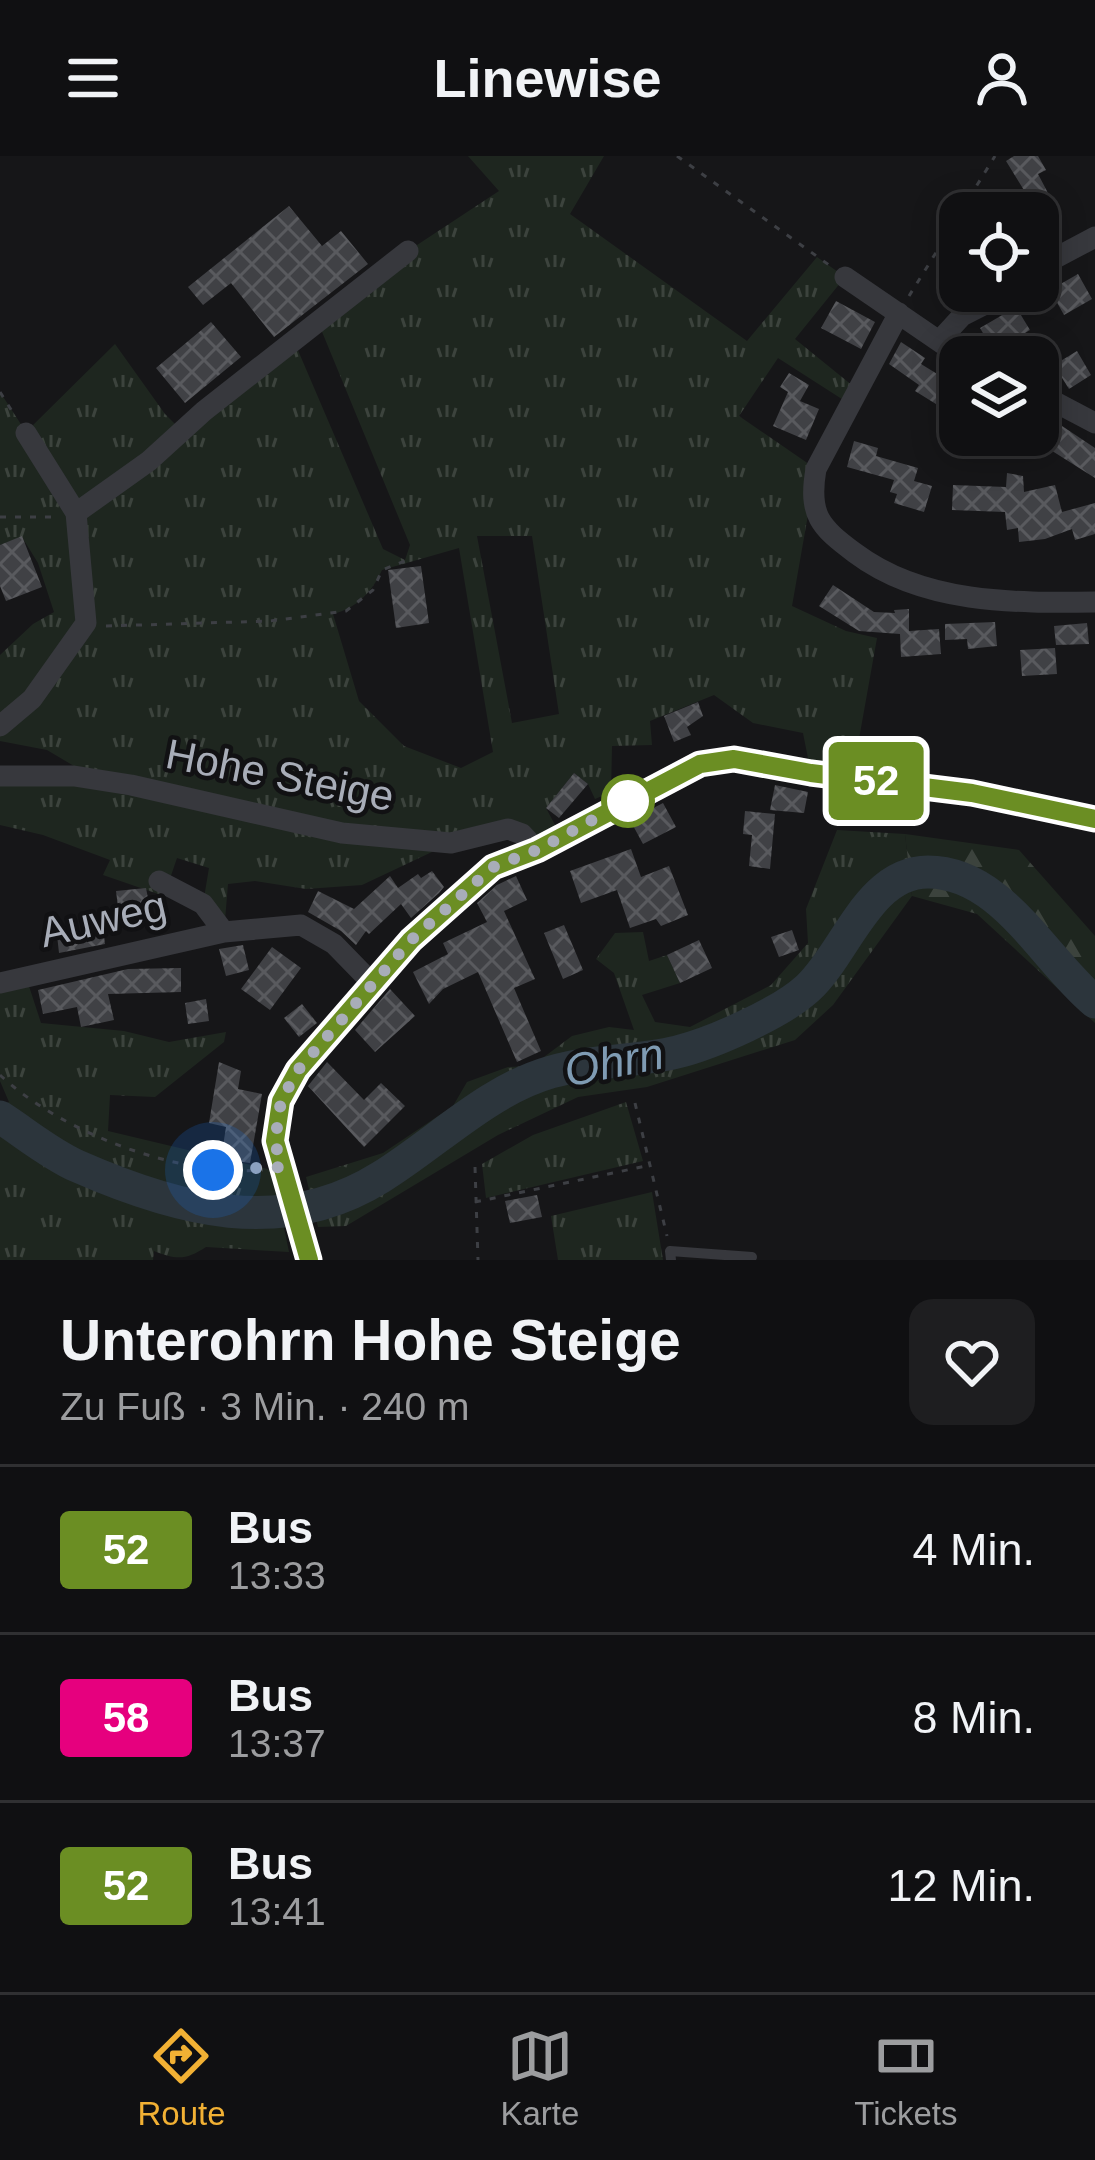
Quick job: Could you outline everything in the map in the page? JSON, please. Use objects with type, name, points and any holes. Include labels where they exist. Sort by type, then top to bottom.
[{"type":"street","points":[[1059,256],[1095,237]]},
{"type":"street","points":[[76,513],[149,461],[204,411],[408,251]]},
{"type":"street","points":[[845,277],[939,339]]},
{"type":"street","points":[[944,336],[970,312]]},
{"type":"street","points":[[898,313],[816,469],[815,514],[828,534],[881,573],[936,591],[1009,603],[1095,602]]},
{"type":"street","points":[[1059,404],[1095,423]]},
{"type":"street","points":[[0,726],[32,698],[86,623],[76,513],[26,433]]},
{"type":"street","points":[[306,1251],[275,1141],[281,1101],[298,1070],[372,983],[411,940],[493,867],[537,850],[700,764],[734,759],[972,793],[1095,819]]},
{"type":"street","name":"Hohe Steige","points":[[0,776],[74,776],[131,785],[342,833],[451,843],[508,829],[522,834],[537,850]]},
{"type":"street","name":"Auweg","points":[[159,881],[203,904],[224,932]]},
{"type":"street","name":"Auweg","points":[[0,982],[224,932],[301,926],[334,944],[372,983]]},
{"type":"lane","points":[[670,1256],[752,1257]]},
{"type":"path","points":[[677,156],[845,277]]},
{"type":"path","points":[[973,192],[995,156]]},
{"type":"path","points":[[898,313],[939,247]]},
{"type":"path","points":[[0,392],[26,433]]},
{"type":"path","points":[[0,517],[47,519],[76,513]]},
{"type":"path","points":[[86,623],[119,628],[188,626],[270,622],[346,611],[373,590],[382,570],[405,561]]},
{"type":"path","points":[[0,1075],[25,1096],[81,1128],[137,1150],[213,1170],[284,1175]]},
{"type":"path","points":[[635,1103],[670,1256]]},
{"type":"path","points":[[475,1202],[651,1165]]},
{"type":"path","points":[[475,1167],[478,1260]]},
{"type":"green space","points":[[468,156],[604,156],[570,214],[747,341],[817,257],[845,277],[795,339],[853,386],[845,401],[778,358],[739,416],[816,469],[792,606],[846,631],[877,638],[852,778],[811,773],[803,733],[753,723],[714,695],[650,721],[652,745],[612,746],[611,792],[595,799],[588,784],[574,773],[546,808],[562,838],[537,850],[522,834],[451,843],[362,885],[306,889],[255,881],[228,884],[224,932],[203,904],[209,868],[177,858],[164,896],[103,875],[110,860],[0,825],[0,776],[96,779],[47,750],[0,741],[0,655],[33,624],[54,612],[38,563],[22,537],[0,545],[0,392],[26,432],[115,344],[182,431],[294,341],[383,549],[405,560],[410,545],[318,322],[408,251],[499,191]],"holes":[[[477,536],[532,536],[559,714],[512,723]],[[459,548],[493,752],[461,768],[404,746],[359,701],[333,614],[363,598],[382,570]]]},
{"type":"green space","points":[[837,830],[905,834],[912,896],[833,1005],[795,1040],[647,1087],[578,1097],[498,1135],[346,1226],[318,1227],[306,1177],[383,1153],[453,1106],[467,1082],[508,1067],[532,1066],[572,1036],[609,1027],[634,1030],[614,973],[596,959],[615,933],[643,932],[649,961],[667,955],[680,983],[642,995],[655,1022],[690,1027],[771,985],[808,943],[806,909]]},
{"type":"green space","points":[[905,834],[1019,850],[1095,936],[1095,1023],[977,914],[912,896]]},
{"type":"green space","points":[[26,977],[41,1023],[124,1031],[169,1042],[226,1032],[224,1042],[155,1097],[110,1095],[108,1131],[272,1170],[289,1252],[206,1247],[181,1257],[154,1251],[153,1260],[0,1260],[0,1105],[9,1102],[0,1081],[0,983]]},
{"type":"green space","points":[[626,1102],[643,1161],[486,1198],[482,1164],[533,1135]]},
{"type":"green space","points":[[652,1192],[663,1260],[558,1260],[551,1216]]},
{"type":"building","points":[[1014,156],[1038,156],[1046,170],[1038,174],[1047,192],[1025,192],[1006,161]]},
{"type":"building","points":[[289,206],[322,246],[341,231],[368,264],[274,337],[231,283],[203,305],[188,287]]},
{"type":"building","points":[[1078,274],[1092,299],[1064,315],[1059,285]]},
{"type":"building","points":[[836,301],[875,322],[861,349],[821,328]]},
{"type":"building","points":[[1007,312],[1019,312],[1030,330],[1020,336],[985,336],[980,328]]},
{"type":"building","points":[[211,322],[241,357],[185,403],[156,368]]},
{"type":"building","points":[[901,342],[925,358],[921,364],[939,375],[939,406],[915,391],[919,385],[889,364]]},
{"type":"building","points":[[1077,351],[1091,375],[1069,389],[1059,373],[1059,362]]},
{"type":"building","points":[[789,373],[809,385],[800,401],[819,409],[806,440],[773,426],[788,392],[780,387]]},
{"type":"building","points":[[1059,424],[1095,448],[1095,478],[1059,455]]},
{"type":"building","points":[[854,441],[878,448],[876,456],[918,468],[914,481],[932,486],[924,512],[894,503],[897,494],[890,492],[894,480],[847,467]]},
{"type":"building","points":[[1007,473],[1023,476],[1024,492],[1055,485],[1062,512],[1095,503],[1095,534],[1075,540],[1072,529],[1019,542],[1018,528],[1007,530],[1005,512],[952,510],[953,485],[1006,487]]},
{"type":"building","points":[[22,536],[42,587],[6,601],[0,586],[0,545]]},
{"type":"building","points":[[421,566],[429,623],[396,628],[388,570]]},
{"type":"building","points":[[833,585],[874,612],[909,609],[909,631],[939,629],[941,654],[901,657],[900,634],[859,631],[819,606]]},
{"type":"building","points":[[995,622],[997,646],[968,649],[967,639],[945,640],[945,624]]},
{"type":"building","points":[[1087,623],[1089,644],[1056,645],[1054,626]]},
{"type":"building","points":[[1055,648],[1057,674],[1022,676],[1020,650]]},
{"type":"building","points":[[698,702],[703,716],[687,727],[691,735],[674,742],[664,716]]},
{"type":"building","points":[[574,773],[588,784],[559,818],[546,808]]},
{"type":"building","points":[[775,785],[808,792],[804,813],[770,810]]},
{"type":"building","points":[[663,803],[676,827],[643,844],[630,820]]},
{"type":"building","points":[[745,811],[775,814],[770,869],[749,866],[752,835],[743,834]]},
{"type":"building","points":[[631,849],[641,877],[669,866],[688,915],[661,926],[656,919],[630,928],[617,890],[581,903],[570,871]]},
{"type":"building","points":[[432,871],[444,887],[439,893],[411,918],[401,904],[369,934],[366,931],[356,945],[308,912],[318,891],[354,909],[390,876],[398,888]]},
{"type":"building","points":[[516,876],[527,900],[504,911],[535,979],[514,988],[541,1051],[517,1062],[478,972],[443,989],[429,1004],[413,972],[448,954],[443,943],[487,922],[477,903]]},
{"type":"building","points":[[146,888],[152,919],[120,923],[116,891]]},
{"type":"building","points":[[564,925],[583,970],[563,979],[544,933]]},
{"type":"building","points":[[792,930],[799,950],[779,957],[771,937]]},
{"type":"building","points":[[82,932],[83,945],[84,937],[104,936],[105,944],[59,953],[57,935]]},
{"type":"building","points":[[699,940],[712,968],[680,983],[667,955]]},
{"type":"building","points":[[243,945],[249,970],[226,976],[219,949]]},
{"type":"building","points":[[272,947],[301,968],[270,1010],[241,989]]},
{"type":"building","points":[[181,968],[181,992],[108,994],[114,1020],[81,1027],[77,1007],[43,1014],[38,990],[128,969]]},
{"type":"building","points":[[390,989],[415,1016],[375,1052],[355,1030]]},
{"type":"building","points":[[206,999],[209,1021],[188,1024],[185,1003]]},
{"type":"building","points":[[302,1004],[317,1023],[299,1037],[284,1018]]},
{"type":"building","points":[[219,1062],[241,1071],[238,1089],[262,1094],[250,1163],[221,1159],[226,1127],[209,1123]]},
{"type":"building","points":[[327,1062],[364,1100],[381,1083],[405,1106],[364,1147],[308,1086]]},
{"type":"building","points":[[537,1195],[542,1217],[510,1223],[505,1201]]},
{"type":"waterway","name":"Ohrn","points":[[0,1117],[67,1161],[153,1195],[229,1211],[306,1208],[381,1177],[484,1104],[528,1080],[567,1068],[677,1052],[764,1017],[808,988],[889,885],[928,872],[954,876],[1000,902],[1095,1002]]},
{"type":"bus line","name":"52","points":[[309,1260],[275,1141],[281,1101],[298,1070],[411,940],[493,867],[537,850],[700,764],[734,759],[972,793],[1095,819]]},
{"type":"route","points":[[213,1170],[281,1167],[275,1141],[281,1101],[298,1070],[411,940],[471,883],[493,867],[537,850],[637,796],[628,801]]}]
